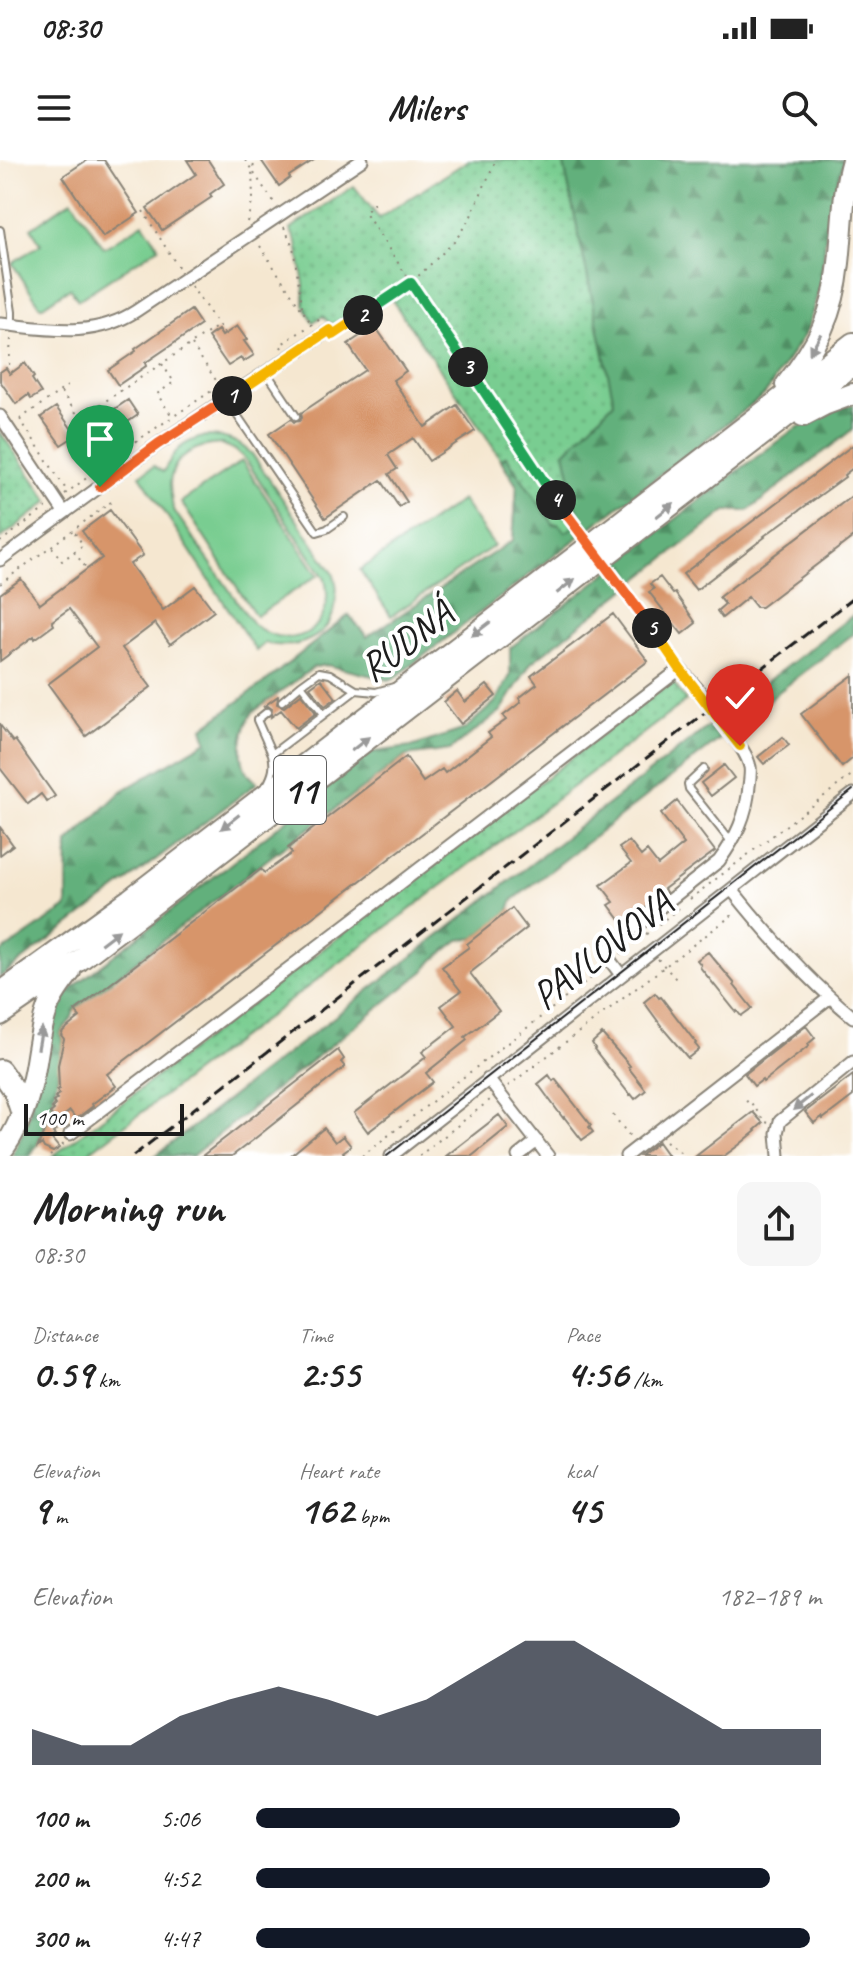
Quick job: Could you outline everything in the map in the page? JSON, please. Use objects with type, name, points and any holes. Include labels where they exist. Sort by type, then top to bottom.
[{"type":"highway","points":[[767,410],[808,356],[828,317],[839,265],[845,190],[852,160]]},
{"type":"highway","points":[[853,182],[849,219],[853,243]]},
{"type":"highway","name":"RUDNÁ","points":[[0,993],[130,899],[853,343]]},
{"type":"highway","name":"RUDNÁ","points":[[0,1015],[80,960],[853,365]]},
{"type":"highway","points":[[754,442],[826,404],[853,394]]},
{"type":"highway","points":[[0,1153],[22,1114],[33,1079],[47,1008],[80,960]]},
{"type":"highway","points":[[0,1070],[14,1090],[22,1114]]},
{"type":"street","points":[[6,324],[79,330],[113,324],[276,210],[362,160]]},
{"type":"street","points":[[0,560],[225,396],[267,373],[330,330]]},
{"type":"street","points":[[0,416],[64,512]]},
{"type":"street","points":[[70,1134],[680,669],[740,746],[751,769],[743,820],[719,861],[611,946],[606,955],[621,975]]},
{"type":"street","name":"PAVLOVOVA","points":[[391,1156],[853,794]]},
{"type":"street","points":[[732,890],[758,923],[829,998],[853,1017]]},
{"type":"street","points":[[626,1156],[829,998]]},
{"type":"street","points":[[779,1156],[777,1133],[780,1121],[853,1062]]},
{"type":"street","points":[[488,1079],[548,1156]]},
{"type":"street","points":[[518,1156],[537,1141]]},
{"type":"lane","points":[[0,230],[12,312],[6,324]]},
{"type":"lane","points":[[267,373],[296,416]]},
{"type":"lane","points":[[225,396],[317,532],[344,517]]},
{"type":"lane","points":[[282,701],[319,672],[330,674],[356,690],[376,692],[413,681]]},
{"type":"lane","points":[[301,685],[324,714]]},
{"type":"lane","points":[[272,754],[356,690]]},
{"type":"lane","points":[[260,799],[273,774],[274,765],[257,720],[267,712]]},
{"type":"lane","points":[[704,769],[688,784],[689,789],[732,843]]},
{"type":"path","points":[[245,160],[276,210],[293,246],[303,311]]},
{"type":"path","points":[[247,223],[253,199],[252,170],[256,160]]},
{"type":"path","points":[[330,330],[333,335],[411,283],[455,241],[471,216],[498,160]]},
{"type":"path","points":[[374,203],[365,213],[560,507],[680,669]]},
{"type":"path","points":[[260,246],[311,324]]},
{"type":"path","points":[[285,353],[280,345],[322,318]]},
{"type":"path","points":[[61,392],[80,418],[218,326]]},
{"type":"path","points":[[11,339],[9,366],[13,373]]},
{"type":"path","points":[[191,344],[225,396]]},
{"type":"path","points":[[162,364],[174,382],[157,394],[173,417]]},
{"type":"path","points":[[13,423],[69,385]]},
{"type":"path","points":[[0,542],[138,440],[219,386]]},
{"type":"path","points":[[20,419],[68,492]]},
{"type":"path","points":[[0,584],[111,502]]},
{"type":"path","points":[[51,546],[62,561],[74,552],[83,545],[72,530]]},
{"type":"path","points":[[74,552],[87,569]]},
{"type":"path","name":"PAVLOVOVA","points":[[362,1156],[853,774]]},
{"type":"path","points":[[419,1156],[737,911]]},
{"type":"path","points":[[665,966],[676,979]]},
{"type":"path","points":[[746,1102],[749,1100],[765,1122],[779,1125]]},
{"type":"path","points":[[613,1115],[638,1147]]},
{"type":"path","points":[[656,1133],[685,1156]]},
{"type":"path","points":[[50,1156],[65,1145],[70,1134]]},
{"type":"green space","points":[[469,160],[844,160],[828,213],[821,282],[807,330],[765,394],[396,677],[389,680],[327,665],[314,667],[253,712],[244,732],[242,755],[246,771],[257,783],[0,977],[0,953],[67,907],[68,843],[122,791],[207,741],[203,728],[349,615],[367,637],[513,540],[517,486],[387,293],[331,325],[323,316],[313,322],[304,305],[297,243],[290,229],[354,186],[379,218]]},
{"type":"green space","points":[[563,160],[844,160],[828,213],[821,282],[807,330],[765,394],[396,677],[389,680],[327,665],[314,667],[253,712],[244,732],[242,755],[246,771],[257,783],[0,977],[0,953],[67,907],[68,843],[122,791],[207,741],[203,728],[349,615],[367,637],[513,540],[517,486],[501,460],[506,456],[554,525],[558,524],[566,532],[583,520],[577,508],[565,452],[614,402]]},
{"type":"green space","points":[[72,200],[104,248],[143,223],[159,247],[78,300],[70,288],[41,307],[12,263],[41,244],[31,228]]},
{"type":"green space","points":[[853,404],[853,429],[748,511],[726,511],[531,663],[501,711],[450,750],[406,756],[74,1010],[60,1035],[63,1040],[56,1085],[44,1129],[30,1156],[12,1156],[26,1125],[52,1016],[72,988],[373,752],[411,747],[465,729],[495,702],[510,676],[510,648],[793,430],[825,413]]},
{"type":"green space","points":[[0,432],[49,501],[0,539]]},
{"type":"green space","points":[[205,436],[225,438],[252,454],[333,573],[337,592],[332,617],[319,634],[309,640],[288,645],[265,643],[256,651],[140,475],[154,466],[163,472],[179,448]],"holes":[[[222,444],[245,459],[325,579],[327,597],[324,611],[318,623],[297,637],[268,633],[253,624],[173,509],[170,481],[178,461],[198,448]]]},
{"type":"green space","points":[[242,461],[318,575],[256,616],[181,502]]},
{"type":"green space","points":[[462,500],[494,546],[391,616],[360,570]]},
{"type":"green space","points":[[853,615],[853,634],[740,722],[730,710]]},
{"type":"green space","points":[[672,681],[686,701],[84,1156],[53,1156]]},
{"type":"green space","points":[[709,726],[720,739],[513,900],[508,912],[475,938],[459,940],[192,1156],[155,1156]]},
{"type":"building","points":[[87,160],[104,160],[139,213],[103,237],[63,176]]},
{"type":"building","points":[[187,160],[208,160],[224,184],[210,194],[212,197],[162,230],[147,208],[196,174]]},
{"type":"building","points":[[261,160],[314,160],[279,186]]},
{"type":"building","points":[[191,310],[201,325],[118,385],[108,370]]},
{"type":"building","points":[[237,326],[254,355],[228,366],[208,337],[218,330],[222,336]]},
{"type":"building","points":[[375,326],[406,371],[393,380],[425,427],[457,405],[475,431],[429,461],[413,438],[388,455],[397,469],[389,474],[407,502],[399,507],[381,480],[325,518],[269,434],[291,419],[299,421],[301,413],[365,370],[348,344]]},
{"type":"building","points":[[25,363],[41,393],[31,399],[28,395],[16,404],[0,381],[0,372],[6,368],[10,374]]},
{"type":"building","points":[[128,400],[138,415],[82,453],[72,438],[61,445],[41,417],[56,407],[76,435]]},
{"type":"building","points":[[853,445],[853,468],[845,477],[696,590],[683,574]]},
{"type":"building","points":[[853,495],[853,537],[761,607],[756,607],[748,597],[722,618],[717,611],[725,604],[719,597]]},
{"type":"building","points":[[110,510],[143,555],[130,564],[163,610],[195,586],[214,611],[170,644],[155,623],[122,648],[151,687],[86,736],[48,684],[97,647],[69,609],[52,621],[54,625],[0,661],[0,594],[21,579],[40,604],[102,558],[82,531]]},
{"type":"building","points":[[660,577],[696,623],[682,634],[649,592],[654,589],[650,584]]},
{"type":"building","points":[[613,614],[648,661],[107,1074],[116,1086],[93,1106],[76,1119],[70,1111],[56,1122],[50,1113],[59,1094],[58,1065],[64,1039],[61,1035],[80,1017],[75,1011],[261,869],[264,873],[292,853],[288,848],[406,757],[423,782],[442,769],[445,773],[491,737],[488,733],[506,720],[503,716],[537,684],[531,676]]},
{"type":"building","points":[[853,675],[853,758],[842,767],[801,714]]},
{"type":"building","points":[[321,679],[336,698],[325,706],[310,687]]},
{"type":"building","points":[[487,685],[496,696],[461,724],[444,702],[457,691],[465,702]]},
{"type":"building","points":[[301,694],[316,713],[296,728],[281,710],[271,717],[272,709],[263,707],[278,696],[277,704],[284,707]]},
{"type":"building","points":[[0,725],[13,742],[15,740],[55,796],[47,802],[41,794],[28,804],[0,768]]},
{"type":"building","points":[[783,737],[789,745],[764,764],[758,757]]},
{"type":"building","points":[[724,765],[734,778],[711,796],[701,783]]},
{"type":"building","points":[[677,801],[715,851],[664,889],[666,892],[624,925],[609,905],[614,902],[601,885],[631,863],[619,848],[629,841],[641,856],[647,851],[658,865],[684,844],[661,814]]},
{"type":"building","points":[[0,827],[13,845],[0,855]]},
{"type":"building","points":[[512,908],[527,928],[470,973],[499,1011],[426,1073],[433,1082],[368,1132],[354,1113],[426,1057],[422,1052],[456,1026],[441,1006],[461,991],[442,967]]},
{"type":"building","points":[[708,952],[752,1008],[741,1016],[700,967],[697,960]]},
{"type":"building","points":[[655,993],[696,1043],[699,1049],[688,1058],[644,1002]]},
{"type":"building","points":[[806,1026],[815,1038],[809,1046],[754,1086],[745,1074]]},
{"type":"building","points":[[602,1034],[646,1090],[635,1099],[594,1049],[592,1043]]},
{"type":"building","points":[[338,1050],[345,1067],[253,1140],[232,1156],[202,1156]]},
{"type":"building","points":[[549,1075],[591,1125],[589,1127],[593,1132],[582,1140],[538,1084]]},
{"type":"building","points":[[853,1075],[853,1096],[814,1123],[805,1112]]},
{"type":"building","points":[[753,1112],[763,1123],[739,1145],[724,1156],[696,1156]]},
{"type":"building","points":[[499,1115],[508,1127],[472,1156],[446,1156]]},
{"type":"building","points":[[48,1120],[57,1129],[51,1138],[59,1148],[53,1152],[42,1144],[38,1147]]},
{"type":"building","points":[[324,1128],[335,1142],[343,1136],[351,1146],[343,1152],[346,1156],[290,1156]]},
{"type":"building","points":[[658,1142],[668,1156],[640,1156]]},
{"type":"tram line","points":[[387,1156],[853,790]]},
{"type":"railway","points":[[133,1156],[853,598]]},
{"type":"route","points":[[100,487],[158,444],[330,330],[333,335],[411,283],[560,507],[740,746]]}]
